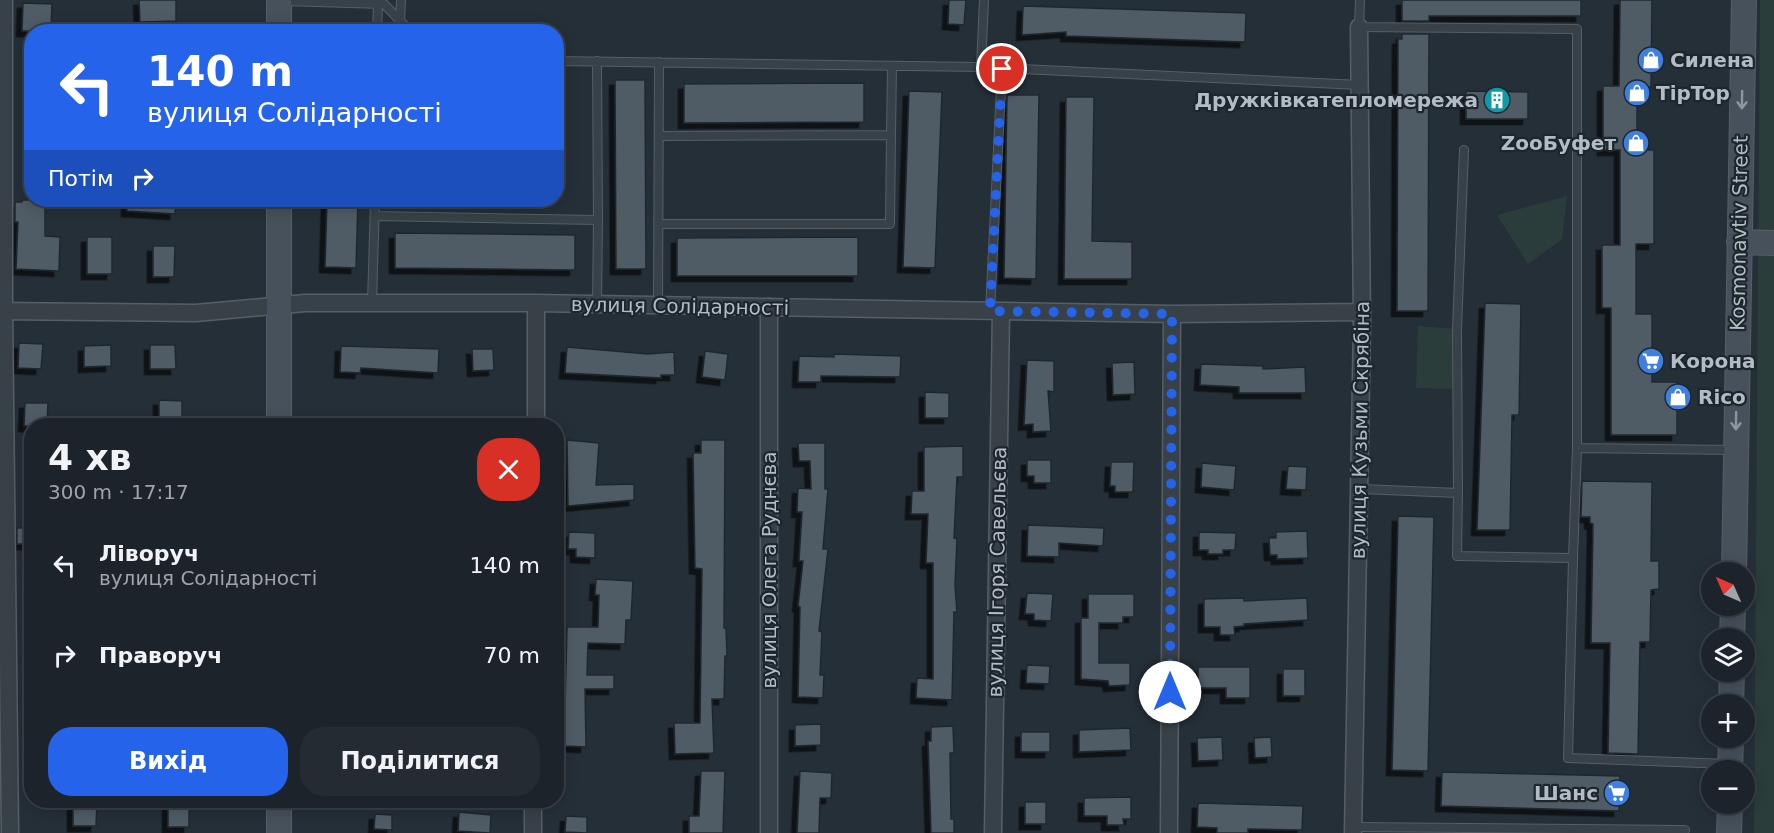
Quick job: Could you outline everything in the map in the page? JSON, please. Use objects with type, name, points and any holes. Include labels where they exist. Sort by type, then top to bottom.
[{"type":"street","points":[[4,0],[2,311],[10,833]]},
{"type":"street","points":[[279,0],[279,24]]},
{"type":"street","name":"Kosmonavtiv Street","points":[[1734,562],[1744,0]]},
{"type":"street","name":"вулиця Кузьми Скрябіна","points":[[1353,830],[1361,489],[1359,27]]},
{"type":"street","points":[[279,207],[279,418]]},
{"type":"street","points":[[1739,242],[1774,243]]},
{"type":"street","points":[[536,303],[536,418]]},
{"type":"street","name":"вулиця Солідарності","points":[[2,311],[196,313],[279,304],[536,303],[1172,314],[1361,312]]},
{"type":"street","name":"вулиця Олега Руднєва","points":[[769,307],[769,833]]},
{"type":"street","name":"вулиця Ігоря Савельєва","points":[[993,833],[996,311]]},
{"type":"street","points":[[1169,833],[1172,314]]},
{"type":"street","points":[[279,808],[279,833]]},
{"type":"street","points":[[533,808],[533,833]]},
{"type":"street","points":[[1729,833],[1730,814]]},
{"type":"lane","points":[[279,0],[384,4],[404,24]]},
{"type":"lane","points":[[400,20],[401,0]]},
{"type":"lane","points":[[981,67],[984,0]]},
{"type":"lane","points":[[1360,0],[1359,27],[1576,29],[1577,448],[1568,758],[1701,765]]},
{"type":"lane","points":[[377,24],[378,4]]},
{"type":"lane","points":[[564,61],[981,67],[1360,86]]},
{"type":"lane","points":[[597,61],[597,304]]},
{"type":"lane","points":[[658,306],[659,62]]},
{"type":"lane","points":[[658,224],[890,224],[892,66]]},
{"type":"lane","points":[[996,311],[1002,69]]},
{"type":"lane","points":[[659,136],[891,135]]},
{"type":"lane","points":[[1464,150],[1457,329],[1457,556],[1574,558]]},
{"type":"lane","points":[[372,303],[375,207]]},
{"type":"lane","points":[[375,216],[598,219]]},
{"type":"lane","points":[[1577,448],[1736,450]]},
{"type":"lane","points":[[1361,489],[1458,493]]},
{"type":"lane","points":[[1353,830],[1685,830]]},
{"type":"green space","points":[[1760,0],[1774,0],[1774,833],[1754,833]]},
{"type":"green space","points":[[1567,196],[1562,239],[1528,264],[1497,215]]},
{"type":"green space","points":[[1418,326],[1457,329],[1457,389],[1416,388]]},
{"type":"building","points":[[139,0],[176,0],[176,21],[140,22]]},
{"type":"building","points":[[949,0],[966,0],[964,25],[948,24]]},
{"type":"building","points":[[1402,0],[1581,0],[1581,16],[1429,16],[1429,21],[1402,21]]},
{"type":"building","points":[[1620,0],[1652,0],[1651,87],[1637,87],[1637,150],[1654,150],[1654,244],[1636,244],[1636,314],[1652,314],[1652,382],[1677,382],[1677,435],[1611,435],[1611,308],[1602,308],[1602,245],[1620,245],[1620,150],[1603,150],[1603,86],[1619,86]]},
{"type":"building","points":[[23,3],[52,4],[51,24],[24,24],[24,31],[22,31]]},
{"type":"building","points":[[1023,6],[1246,13],[1245,42],[1066,36],[1066,32],[1022,35]]},
{"type":"building","points":[[1402,34],[1429,34],[1428,311],[1397,311],[1398,39],[1402,39]]},
{"type":"building","points":[[615,80],[645,80],[646,269],[616,269]]},
{"type":"building","points":[[864,83],[864,122],[684,123],[684,84]]},
{"type":"building","points":[[909,91],[942,92],[935,268],[903,267]]},
{"type":"building","name":"Дружківкатепломережа","points":[[1466,91],[1528,92],[1528,119],[1466,119]]},
{"type":"building","points":[[1007,95],[1039,95],[1036,279],[1004,278]]},
{"type":"building","points":[[1066,97],[1094,97],[1092,241],[1132,242],[1132,279],[1064,279]]},
{"type":"building","points":[[24,200],[24,207],[45,207],[45,236],[60,237],[59,271],[16,269],[18,222],[15,222],[15,202]]},
{"type":"building","points":[[127,207],[176,207],[175,214],[127,211]]},
{"type":"building","points":[[327,207],[358,207],[356,268],[325,267]]},
{"type":"building","points":[[395,233],[575,235],[575,270],[395,268]]},
{"type":"building","points":[[87,237],[112,237],[112,274],[87,274]]},
{"type":"building","points":[[858,237],[858,276],[677,276],[677,238]]},
{"type":"building","points":[[153,246],[175,246],[174,277],[153,277]]},
{"type":"building","points":[[1485,303],[1521,304],[1519,415],[1512,415],[1510,530],[1477,530]]},
{"type":"building","points":[[19,343],[43,344],[41,369],[18,368]]},
{"type":"building","points":[[111,345],[111,366],[84,367],[84,346]]},
{"type":"building","points":[[150,345],[175,345],[176,369],[150,369]]},
{"type":"building","points":[[341,346],[439,349],[438,373],[361,368],[360,373],[340,372]]},
{"type":"building","points":[[567,347],[648,354],[674,352],[675,375],[661,375],[661,378],[565,373]]},
{"type":"building","points":[[472,349],[493,349],[494,370],[473,371]]},
{"type":"building","points":[[705,351],[728,354],[725,380],[702,377]]},
{"type":"building","points":[[834,354],[901,356],[900,377],[821,376],[821,382],[798,382],[799,356],[834,357]]},
{"type":"building","points":[[1027,360],[1054,361],[1054,392],[1048,391],[1051,431],[1033,432],[1033,424],[1024,425]]},
{"type":"building","points":[[1134,362],[1135,394],[1113,395],[1112,363]]},
{"type":"building","points":[[1201,364],[1263,366],[1263,369],[1305,367],[1306,393],[1239,393],[1239,387],[1200,385]]},
{"type":"building","points":[[925,392],[949,393],[949,418],[925,418]]},
{"type":"building","points":[[159,400],[182,401],[182,418],[159,418]]},
{"type":"building","points":[[25,403],[48,403],[47,418],[24,418]]},
{"type":"building","points":[[567,440],[599,443],[596,485],[634,484],[634,500],[568,506]]},
{"type":"building","points":[[701,440],[725,440],[724,628],[726,628],[727,656],[725,656],[724,699],[712,699],[714,753],[675,754],[674,723],[700,723],[702,569],[695,568],[693,453],[701,453]]},
{"type":"building","points":[[798,443],[825,443],[825,489],[828,489],[823,549],[828,549],[819,631],[822,632],[820,675],[824,675],[823,698],[798,697],[800,607],[798,606],[803,561],[799,561],[802,512],[797,512],[798,488],[811,489],[810,461],[799,461]]},
{"type":"building","points":[[963,446],[963,477],[957,477],[954,538],[957,539],[955,585],[957,612],[954,612],[952,700],[916,698],[917,678],[933,679],[933,563],[926,563],[928,514],[911,514],[912,491],[924,491],[924,447]]},
{"type":"building","points":[[1027,460],[1051,460],[1051,483],[1034,483],[1034,476],[1027,476]]},
{"type":"building","points":[[1111,462],[1134,462],[1133,492],[1115,492],[1115,486],[1110,486]]},
{"type":"building","points":[[1202,463],[1236,466],[1234,490],[1201,487]]},
{"type":"building","points":[[1288,466],[1307,467],[1306,490],[1286,489]]},
{"type":"building","points":[[1582,481],[1652,482],[1651,561],[1659,561],[1659,589],[1651,590],[1650,642],[1640,642],[1638,754],[1608,753],[1610,643],[1591,643],[1593,524],[1590,523],[1590,517],[1581,517]]},
{"type":"building","points":[[1398,516],[1434,517],[1428,771],[1392,770]]},
{"type":"building","points":[[1028,525],[1104,528],[1103,546],[1059,543],[1059,557],[1027,556]]},
{"type":"building","points":[[17,528],[24,528],[24,544],[17,544]]},
{"type":"building","points":[[1307,531],[1308,558],[1277,559],[1277,555],[1270,555],[1269,538],[1276,538],[1276,532]]},
{"type":"building","points":[[569,532],[595,533],[595,558],[576,557],[576,549],[568,549]]},
{"type":"building","points":[[1199,532],[1236,533],[1235,550],[1223,550],[1223,554],[1208,554],[1208,550],[1199,550]]},
{"type":"building","points":[[596,579],[633,581],[631,620],[626,620],[625,644],[588,643],[587,675],[614,675],[614,689],[585,689],[586,747],[564,746],[567,627],[598,627],[599,595],[595,595]]},
{"type":"building","points":[[1027,593],[1053,594],[1051,621],[1034,620],[1034,614],[1025,614]]},
{"type":"building","points":[[1088,594],[1134,594],[1134,617],[1123,617],[1123,623],[1099,623],[1099,663],[1130,663],[1130,685],[1109,686],[1108,681],[1081,679],[1081,618],[1088,618]]},
{"type":"building","points":[[1244,598],[1244,601],[1307,598],[1308,620],[1244,624],[1244,626],[1234,627],[1235,635],[1220,635],[1220,627],[1204,627],[1204,599]]},
{"type":"building","points":[[1027,665],[1050,666],[1049,684],[1026,683]]},
{"type":"building","points":[[1198,667],[1250,667],[1250,698],[1226,698],[1226,688],[1198,688]]},
{"type":"building","points":[[1283,669],[1305,669],[1305,696],[1283,696]]},
{"type":"building","points":[[821,724],[821,745],[795,746],[795,725]]},
{"type":"building","points":[[953,726],[954,753],[950,753],[951,819],[954,819],[954,833],[931,833],[928,741],[931,741],[931,727]]},
{"type":"building","points":[[1130,728],[1131,750],[1079,752],[1079,730]]},
{"type":"building","points":[[1021,732],[1050,732],[1050,752],[1021,752]]},
{"type":"building","points":[[1222,737],[1223,760],[1198,761],[1197,738]]},
{"type":"building","points":[[1271,737],[1272,757],[1255,758],[1254,738]]},
{"type":"building","points":[[701,771],[725,771],[723,833],[689,833],[689,816],[699,816]]},
{"type":"building","points":[[800,771],[832,773],[831,798],[820,798],[819,833],[797,833]]},
{"type":"building","points":[[1442,772],[1620,776],[1619,811],[1441,806]]},
{"type":"building","points":[[1131,797],[1131,819],[1123,819],[1124,825],[1107,825],[1107,816],[1084,816],[1084,798]]},
{"type":"building","points":[[1025,802],[1046,802],[1046,824],[1025,824]]},
{"type":"building","points":[[1198,803],[1303,806],[1302,830],[1248,829],[1248,833],[1217,833],[1217,828],[1197,827]]},
{"type":"building","points":[[73,808],[97,808],[96,826],[73,826]]},
{"type":"building","points":[[168,808],[189,808],[189,827],[168,827]]},
{"type":"building","points":[[459,812],[491,815],[490,833],[458,831]]},
{"type":"building","points":[[375,814],[392,815],[392,830],[374,829]]},
{"type":"building","points":[[566,816],[587,817],[587,833],[565,832]]},
{"type":"place","name":"Силена","points":[[1651,60]]},
{"type":"place","name":"TipTop","points":[[1637,93]]},
{"type":"place","name":"Дружківкатепломережа","points":[[1497,100]]},
{"type":"place","name":"ZooБуфет","points":[[1636,143]]},
{"type":"place","name":"Корона","points":[[1651,361]]},
{"type":"place","name":"Rico","points":[[1678,397]]},
{"type":"place","name":"Шанс","points":[[1617,793]]},
{"type":"route","points":[[1002,69],[990,311],[1172,314],[1170,692]]}]
